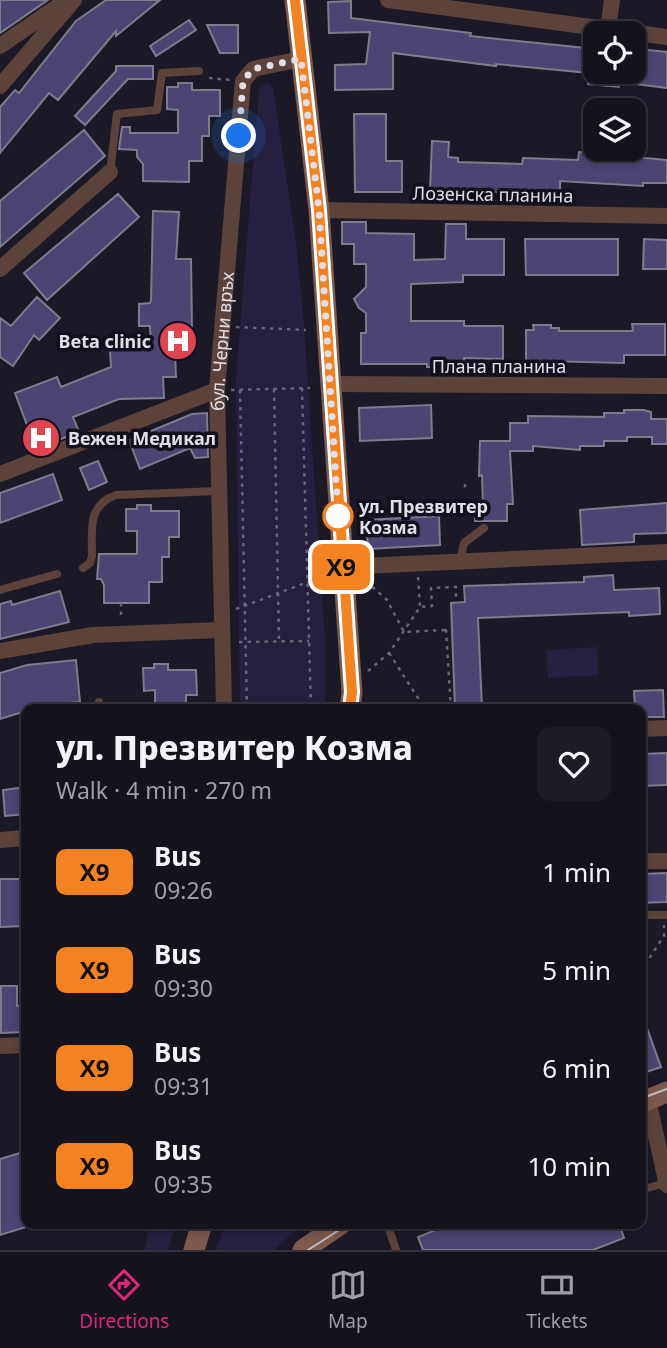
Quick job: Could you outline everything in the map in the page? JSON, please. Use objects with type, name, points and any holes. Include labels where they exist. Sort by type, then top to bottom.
[{"type":"main road","points":[[295,0],[319,210],[320,386],[342,574],[352,692],[351,704]]},
{"type":"main road","points":[[194,1250],[200,1229]]},
{"type":"main road","points":[[303,1250],[333,1229]]},
{"type":"street","points":[[0,46],[67,0]]},
{"type":"street","points":[[0,86],[74,0]]},
{"type":"street","points":[[388,0],[583,26]]},
{"type":"street","points":[[609,21],[612,0]]},
{"type":"street","points":[[646,34],[667,37]]},
{"type":"street","points":[[243,81],[253,69],[301,59]]},
{"type":"street","name":"бул. Черни връх","points":[[224,704],[220,629],[217,390],[243,81]]},
{"type":"street","points":[[2,263],[110,172]]},
{"type":"street","name":"Лозенска планина","points":[[319,210],[667,216]]},
{"type":"street","name":"Плана планина","points":[[320,386],[667,386]]},
{"type":"street","points":[[0,474],[217,390]]},
{"type":"street","points":[[342,574],[460,561],[667,552]]},
{"type":"street","points":[[0,651],[93,635],[220,629]]},
{"type":"street","points":[[646,729],[667,728]]},
{"type":"street","points":[[0,840],[21,838]]},
{"type":"street","points":[[646,861],[667,861]]},
{"type":"street","points":[[0,1046],[21,1045]]},
{"type":"street","points":[[652,1098],[667,1184]]},
{"type":"lane","points":[[110,172],[117,114],[157,110],[162,73],[199,71]]},
{"type":"lane","points":[[82,568],[92,556],[94,510],[103,500],[116,495],[218,491]]},
{"type":"lane","points":[[460,561],[464,543],[484,528]]},
{"type":"lane","points":[[0,590],[57,574]]},
{"type":"lane","points":[[646,915],[667,915]]},
{"type":"lane","points":[[646,1189],[667,1184]]},
{"type":"lane","points":[[389,1229],[397,1250]]},
{"type":"path","points":[[199,71],[209,78],[243,81]]},
{"type":"path","points":[[222,327],[306,330]]},
{"type":"path","points":[[217,390],[320,386]]},
{"type":"path","points":[[302,388],[310,704]]},
{"type":"path","points":[[274,389],[279,641]]},
{"type":"path","points":[[240,390],[247,704]]},
{"type":"path","points":[[465,484],[465,490]]},
{"type":"path","points":[[309,641],[245,642],[220,629],[244,606],[308,582],[342,574],[387,600],[404,632]]},
{"type":"path","points":[[420,607],[432,606],[431,588],[456,587],[456,603]]},
{"type":"path","points":[[368,671],[389,653],[404,632],[420,607],[419,594]]},
{"type":"path","points":[[121,603],[121,621]]},
{"type":"path","points":[[404,632],[452,629]]},
{"type":"path","points":[[446,630],[451,704]]},
{"type":"path","points":[[389,653],[422,704]]},
{"type":"path","points":[[646,963],[664,936]]},
{"type":"shaded area","points":[[267,83],[273,88],[296,243],[325,641],[325,704],[240,704],[236,378],[259,89]]},
{"type":"shaded area","points":[[597,647],[598,675],[548,678],[546,650]]},
{"type":"shaded area","points":[[148,1229],[174,1229],[168,1250],[145,1250]]},
{"type":"shaded area","points":[[223,1229],[297,1229],[274,1250],[216,1250]]},
{"type":"building","points":[[0,0],[48,0],[0,33]]},
{"type":"building","points":[[106,0],[160,0],[116,36],[116,31],[58,100],[49,93],[0,153],[0,107],[15,90],[19,93],[76,21]]},
{"type":"building","points":[[351,1],[351,18],[471,33],[470,36],[583,48],[583,72],[496,66],[393,53],[393,89],[335,90],[335,65],[366,64],[370,32],[329,33],[328,2]]},
{"type":"building","points":[[189,20],[196,30],[156,56],[150,46]]},
{"type":"building","points":[[207,25],[238,25],[238,53],[220,53]]},
{"type":"building","points":[[646,50],[667,52],[667,88],[635,84],[646,84]]},
{"type":"building","points":[[116,66],[153,66],[153,79],[128,79],[85,125],[75,116],[116,71]]},
{"type":"building","points":[[178,83],[192,83],[192,90],[220,90],[220,116],[209,116],[209,136],[202,136],[202,161],[189,161],[189,182],[143,181],[143,164],[137,157],[137,150],[119,149],[122,127],[130,127],[130,133],[178,133],[178,110],[167,109],[167,87],[178,87]]},
{"type":"building","points":[[588,84],[619,84],[619,87]]},
{"type":"building","points":[[354,114],[386,114],[386,161],[402,161],[402,192],[355,192]]},
{"type":"building","points":[[84,130],[105,156],[0,247],[0,201]]},
{"type":"building","points":[[432,141],[449,142],[448,157],[458,158],[458,162],[522,164],[523,158],[578,160],[579,152],[583,152],[583,161],[646,161],[646,158],[667,160],[667,183],[643,183],[643,186],[560,181],[560,193],[430,191]]},
{"type":"building","points":[[118,194],[139,217],[47,300],[24,273]]},
{"type":"building","points":[[153,211],[179,212],[176,259],[191,259],[192,331],[182,331],[182,352],[175,352],[176,377],[163,377],[164,398],[119,399],[73,417],[79,432],[36,449],[15,393],[57,377],[61,387],[111,367],[110,350],[151,349],[150,326],[139,326],[139,304],[150,303],[151,300]]},
{"type":"building","points":[[342,222],[366,222],[366,233],[414,234],[414,260],[445,259],[446,224],[466,224],[466,239],[504,239],[504,275],[463,275],[463,282],[411,284],[411,321],[464,321],[464,326],[503,326],[503,359],[464,358],[464,368],[427,367],[427,364],[361,364],[361,333],[366,333],[366,313],[354,299],[366,287],[366,264],[354,264],[354,244],[342,244]]},
{"type":"building","points":[[525,239],[618,239],[618,275],[526,275]]},
{"type":"building","points":[[644,239],[667,240],[667,269],[643,269]]},
{"type":"building","points":[[37,297],[60,318],[39,340],[34,335],[13,366],[0,357],[0,318],[11,326]]},
{"type":"building","points":[[632,324],[665,324],[665,355],[624,355],[624,363],[545,361],[545,365],[532,365],[532,362],[526,362],[526,330],[534,330],[533,325],[551,325],[551,328],[559,328],[559,331],[633,331]]},
{"type":"building","points":[[431,405],[432,438],[360,441],[359,408]]},
{"type":"building","points":[[624,410],[644,410],[651,412],[651,419],[667,419],[667,444],[652,444],[652,437],[627,437],[627,441],[604,441],[604,446],[580,446],[580,450],[533,446],[533,451],[510,451],[513,504],[507,504],[507,521],[475,521],[475,505],[483,505],[482,475],[479,476],[480,441],[510,441],[510,423],[528,423],[528,416],[604,417],[604,413],[624,413]]},
{"type":"building","points":[[207,413],[208,457],[195,458],[190,448],[140,469],[129,440],[192,414]]},
{"type":"building","points":[[98,461],[107,482],[89,490],[80,468]]},
{"type":"building","points":[[53,474],[62,500],[0,523],[0,493]]},
{"type":"building","points":[[667,503],[667,533],[634,534],[634,542],[582,545],[580,510]]},
{"type":"building","points":[[137,505],[151,505],[151,511],[179,511],[179,537],[169,537],[169,557],[162,557],[162,582],[149,582],[149,603],[104,603],[104,585],[101,579],[97,579],[99,554],[137,554],[137,531],[126,531],[126,509],[137,509]]},
{"type":"building","points":[[439,516],[440,545],[368,549],[366,520]]},
{"type":"building","points":[[613,575],[614,590],[659,588],[660,614],[629,616],[629,612],[478,618],[482,704],[455,704],[451,603],[465,602],[464,586],[584,582],[584,577]]},
{"type":"building","points":[[60,591],[69,622],[0,639],[0,604],[11,601],[12,605]]},
{"type":"building","points":[[76,660],[80,702],[21,704],[21,713],[0,719],[0,673],[27,665]]},
{"type":"building","points":[[154,664],[168,664],[168,670],[196,670],[197,695],[186,695],[186,704],[155,704],[155,690],[144,691],[143,668],[154,668]]},
{"type":"building","points":[[663,690],[664,717],[646,717],[646,704],[635,704],[634,691]]},
{"type":"building","points":[[667,753],[667,785],[646,786],[646,754]]},
{"type":"building","points":[[21,788],[21,814],[5,816],[3,790]]},
{"type":"building","points":[[667,873],[667,902],[646,903],[646,874]]},
{"type":"building","points":[[0,879],[21,879],[21,926],[0,927]]},
{"type":"building","points":[[1,986],[17,986],[17,1006],[21,1006],[21,1032],[1,1033]]},
{"type":"building","points":[[646,1025],[661,1067],[646,1072]]},
{"type":"building","points":[[21,1153],[21,1229],[0,1235],[0,1159]]},
{"type":"building","points":[[438,1229],[621,1229],[624,1238],[593,1250],[423,1250],[418,1237]]},
{"type":"tram line","points":[[646,1097],[667,1089]]},
{"type":"tram line","points":[[308,1250],[341,1229]]},
{"type":"bus line","name":"Х9","points":[[295,0],[319,210],[352,692],[351,704]]},
{"type":"place","name":"Beta clinic","points":[[178,341]]},
{"type":"place","name":"Вежен Медикал","points":[[41,438]]},
{"type":"place","name":"ул. Презвитер Козма","points":[[338,516]]},
{"type":"route","points":[[239,136],[243,81],[253,69],[301,59],[319,210],[339,528],[338,516]]}]
